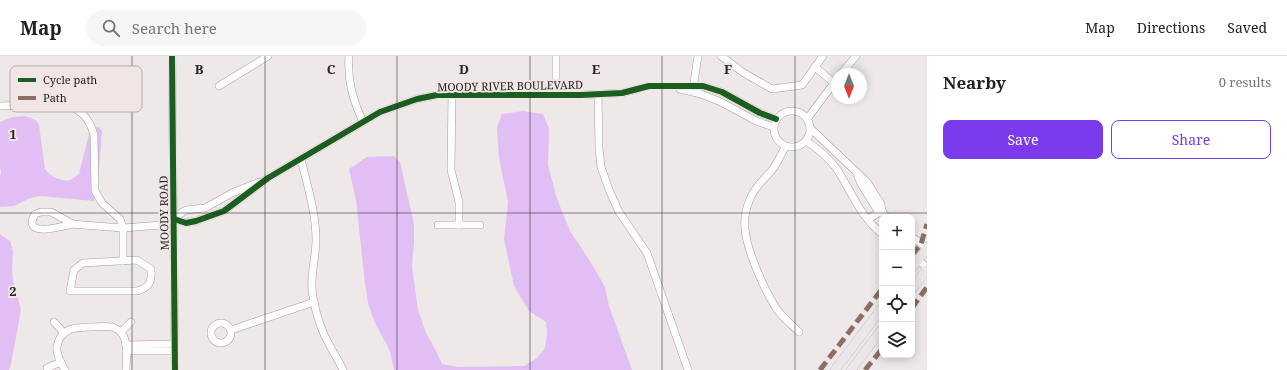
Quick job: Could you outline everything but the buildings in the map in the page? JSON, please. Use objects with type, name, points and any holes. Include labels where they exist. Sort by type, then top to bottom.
[{"type":"main road","points":[[915,261],[927,248]]},
{"type":"main road","points":[[914,286],[927,268]]},
{"type":"main road","points":[[835,370],[879,312]]},
{"type":"main road","points":[[851,370],[879,333]]},
{"type":"street","name":"MOODY ROAD","points":[[172,56],[175,370]]},
{"type":"street","points":[[219,86],[268,56]]},
{"type":"street","points":[[349,56],[348,70],[350,87],[363,122]]},
{"type":"street","points":[[556,56],[556,95]]},
{"type":"street","points":[[693,89],[698,56]]},
{"type":"street","points":[[721,56],[744,73],[772,89],[802,85],[824,56]]},
{"type":"street","points":[[846,68],[856,56]]},
{"type":"street","points":[[815,67],[831,78]]},
{"type":"street","name":"MOODY RIVER BOULEVARD","points":[[174,219],[186,222],[196,221],[224,211],[268,178],[380,112],[417,99],[437,95],[622,94],[649,86],[671,86],[693,89],[756,121],[773,127]]},
{"type":"street","name":"MOODY RIVER BOULEVARD","points":[[693,89],[703,86],[722,92],[760,113],[776,119]]},
{"type":"street","points":[[807,119],[831,88]]},
{"type":"street","points":[[598,94],[599,148],[601,167],[619,212],[647,253],[688,370]]},
{"type":"street","points":[[452,95],[451,170],[459,202],[459,225]]},
{"type":"street","points":[[0,106],[10,106]]},
{"type":"street","points":[[789,111],[800,113],[807,119],[810,128],[809,136],[801,145],[795,148],[785,147],[778,142],[774,136],[773,127],[776,119],[783,113],[789,111]]},
{"type":"street","points":[[81,112],[89,123],[94,135],[95,191],[102,203],[120,219],[123,228],[123,261]]},
{"type":"street","points":[[810,128],[856,170],[876,208],[884,214]]},
{"type":"street","points":[[806,141],[825,155],[836,168],[868,219],[879,231]]},
{"type":"street","points":[[785,147],[772,170],[759,183],[753,192],[747,205],[745,228],[757,271],[768,294],[782,315],[799,332]]},
{"type":"street","points":[[301,159],[315,219],[316,241],[312,278],[314,302],[318,320],[329,345],[343,370]]},
{"type":"street","name":"MOODY RIVER BOULEVARD","points":[[174,219],[186,210],[205,208],[232,193],[268,178]]},
{"type":"street","points":[[850,192],[864,183]]},
{"type":"street","points":[[232,193],[237,201]]},
{"type":"street","points":[[868,219],[882,211]]},
{"type":"street","points":[[73,224],[51,212],[41,212],[35,214],[33,222],[34,227],[39,230],[45,230],[73,224],[123,228],[162,225],[174,219]]},
{"type":"street","points":[[438,225],[480,225]]},
{"type":"street","points":[[915,239],[927,248]]},
{"type":"street","points":[[137,260],[151,269],[152,279],[146,288],[137,291],[70,291],[74,270],[83,263],[123,261],[137,260]]},
{"type":"street","points":[[915,262],[927,268]]},
{"type":"street","points":[[231,330],[314,302]]},
{"type":"street","points":[[54,322],[64,333]]},
{"type":"street","points":[[121,332],[131,322]]},
{"type":"street","points":[[65,370],[57,353],[59,340],[64,333],[70,329],[113,327],[121,332],[123,336],[126,348],[126,370]]},
{"type":"street","points":[[126,348],[175,348]]},
{"type":"street","points":[[47,368],[61,362]]},
{"type":"shaded area","points":[[523,111],[543,114],[549,129],[548,165],[557,199],[570,231],[605,287],[609,306],[632,370],[394,370],[390,351],[374,321],[368,303],[356,200],[349,169],[367,157],[394,156],[400,162],[414,224],[412,267],[418,310],[426,333],[442,364],[457,367],[524,366],[537,358],[545,348],[547,333],[546,322],[529,311],[514,286],[504,239],[508,202],[499,158],[497,128],[502,114]]},
{"type":"shaded area","points":[[25,116],[36,120],[39,125],[45,169],[53,176],[63,180],[70,180],[79,174],[89,135],[97,127],[100,128],[102,131],[97,192],[94,201],[40,196],[30,198],[14,206],[0,207],[0,122],[13,117]]},
{"type":"shaded area","points":[[0,234],[10,241],[13,251],[13,280],[21,310],[9,370],[0,370]]},
{"type":"marked path","points":[[915,251],[921,244],[927,224]]},
{"type":"marked path","points":[[915,304],[927,287]]},
{"type":"marked path","points":[[820,370],[879,293]]},
{"type":"marked path","points":[[865,370],[879,353]]},
{"type":"cycle path","points":[[172,56],[175,370]]},
{"type":"cycle path","points":[[174,219],[186,223],[224,211],[268,178],[380,112],[417,99],[437,95],[581,95],[622,93],[649,86],[703,86],[722,92],[760,113],[776,119]]}]
